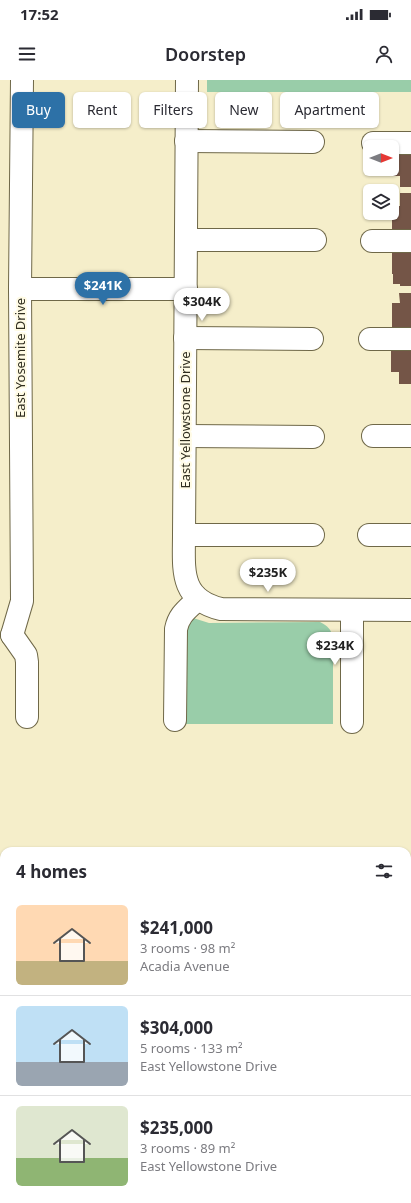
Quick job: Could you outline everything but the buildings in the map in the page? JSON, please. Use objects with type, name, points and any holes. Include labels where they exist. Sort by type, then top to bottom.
[{"type":"street","name":"East Yosemite Drive","points":[[6,638],[22,601],[20,289],[22,80]]},
{"type":"street","name":"East Yellowstone Drive","points":[[187,80],[184,569],[186,581],[190,590],[198,599]]},
{"type":"street","points":[[186,141],[313,142]]},
{"type":"street","points":[[399,143],[411,143]]},
{"type":"street","points":[[186,240],[315,240]]},
{"type":"street","points":[[372,241],[411,241]]},
{"type":"street","points":[[20,289],[186,289]]},
{"type":"street","points":[[185,338],[312,339]]},
{"type":"street","points":[[370,339],[411,339]]},
{"type":"street","points":[[185,436],[312,437]]},
{"type":"street","points":[[373,436],[411,436]]},
{"type":"street","points":[[184,535],[312,535]]},
{"type":"street","points":[[369,535],[411,535]]},
{"type":"street","points":[[175,720],[176,629],[181,615],[198,599],[206,604],[221,609],[411,610]]},
{"type":"street","points":[[352,610],[352,722]]},
{"type":"street","points":[[6,638],[26,655],[28,662],[27,717]]},
{"type":"green space","points":[[207,80],[411,80],[411,92],[207,92]]},
{"type":"green space","points":[[190,617],[209,623],[320,622],[325,625],[329,628],[333,638],[333,724],[181,724],[180,634]]}]
